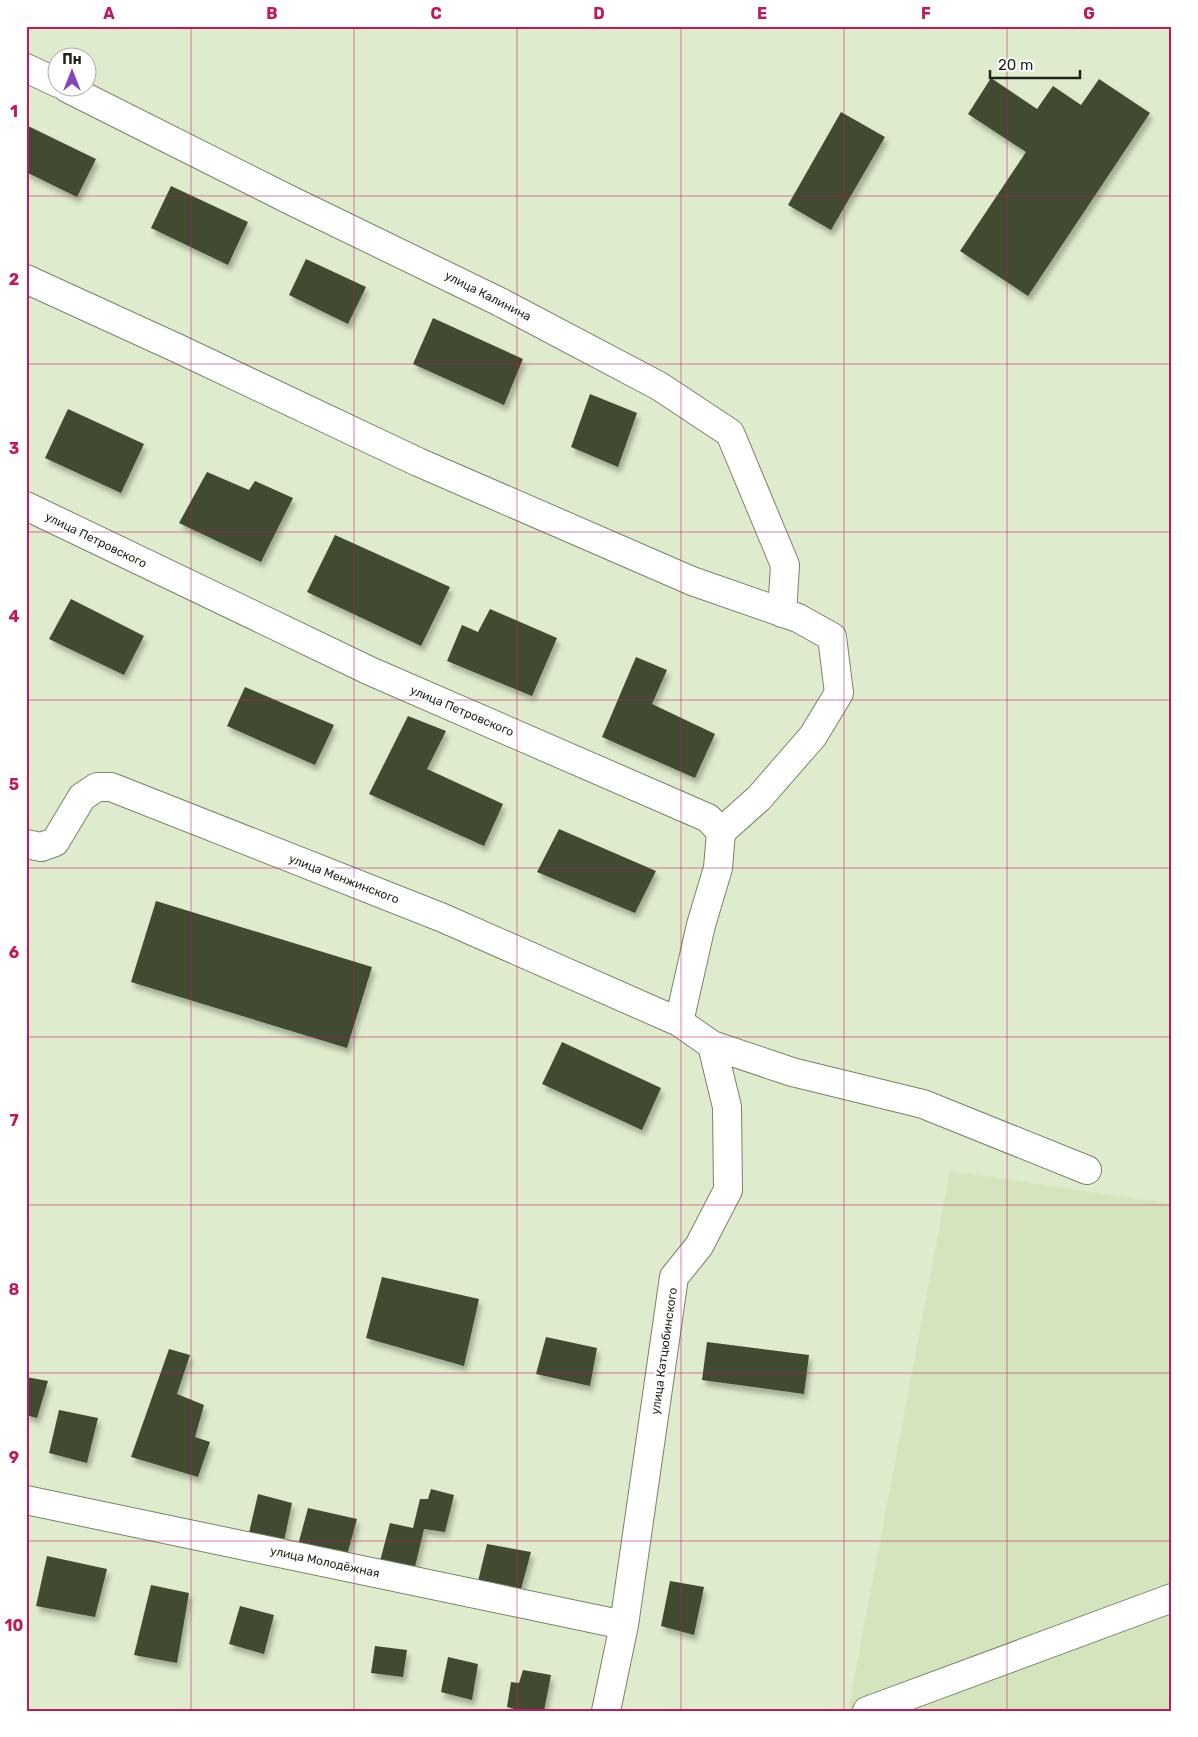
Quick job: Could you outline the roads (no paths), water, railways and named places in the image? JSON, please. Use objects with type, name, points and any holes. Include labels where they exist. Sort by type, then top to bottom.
[{"type":"street","points":[[26,68],[48,78]]},
{"type":"street","name":"улица Калинина","points":[[87,98],[292,201],[500,302],[659,386],[730,433],[785,565],[782,613]]},
{"type":"street","points":[[26,278],[418,462],[692,581],[798,618],[832,637],[839,693],[813,736],[759,798],[720,832],[718,868],[702,925],[679,1022],[712,1045],[792,1072],[923,1104],[1087,1170]]},
{"type":"street","name":"улица Петровского","points":[[26,506],[370,671],[708,818],[720,832]]},
{"type":"street","name":"улица Менжинского","points":[[26,844],[41,847],[55,842],[82,797],[97,788],[111,788],[443,918],[679,1022]]},
{"type":"street","name":"улица Катцюбинского","points":[[606,1711],[624,1625],[674,1277],[700,1246],[728,1190],[726,1107],[712,1045]]},
{"type":"street","name":"улица Молодёжная","points":[[26,1500],[624,1625]]},
{"type":"street","points":[[866,1711],[1172,1598]]}]
